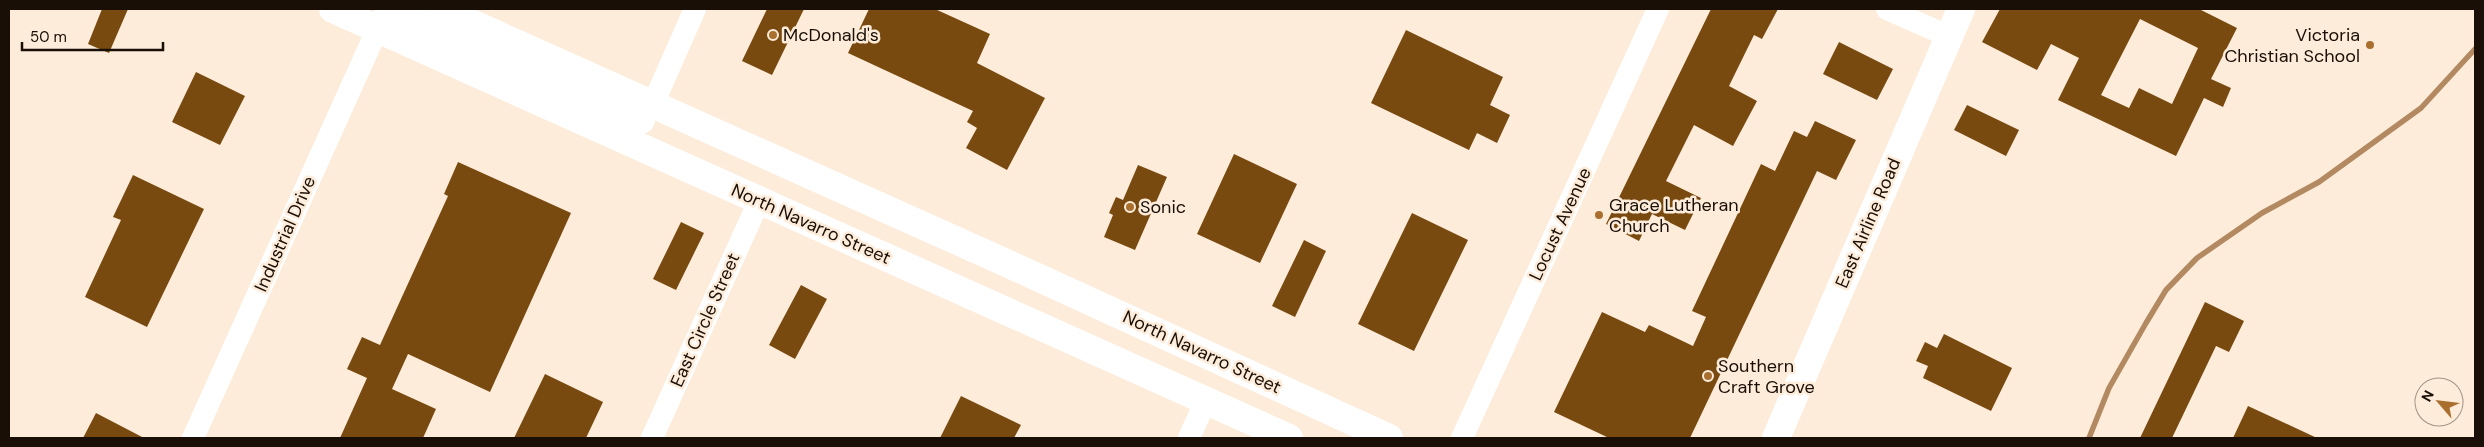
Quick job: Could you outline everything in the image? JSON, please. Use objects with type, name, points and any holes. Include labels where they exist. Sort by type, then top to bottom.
[{"type":"main road","name":"North Navarro Street","points":[[333,9],[1289,438]]},
{"type":"main road","name":"North Navarro Street","points":[[440,9],[759,151],[1389,438]]},
{"type":"main road","name":"East Airline Road","points":[[1776,438],[1961,9]]},
{"type":"main road","points":[[377,30],[384,18],[393,15],[406,17],[726,157],[759,151]]},
{"type":"street","points":[[653,104],[695,9]]},
{"type":"street","name":"Locust Avenue","points":[[1462,438],[1658,9]]},
{"type":"street","points":[[1887,9],[1948,36]]},
{"type":"street","name":"Industrial Drive","points":[[193,438],[377,30]]},
{"type":"street","name":"East Circle Street","points":[[652,438],[759,201]]},
{"type":"street","points":[[1189,438],[1206,400]]},
{"type":"building","points":[[102,9],[128,9],[109,53],[88,44]]},
{"type":"building","name":"McDonald's","points":[[767,9],[804,9],[772,75],[742,61]]},
{"type":"building","points":[[869,9],[935,9],[990,34],[977,63],[1045,98],[1007,170],[966,148],[977,128],[967,122],[973,111],[848,53]]},
{"type":"building","points":[[1711,9],[1778,9],[1762,39],[1754,35],[1729,86],[1757,101],[1733,146],[1694,125],[1666,181],[1701,198],[1685,230],[1652,214],[1639,241],[1606,224]]},
{"type":"building","points":[[2000,9],[2199,9],[2237,28],[2211,79],[2231,88],[2223,107],[2204,98],[2176,156],[2058,100],[2079,58],[2051,44],[2037,70],[1982,42]],"holes":[[[2140,19],[2198,48],[2172,104],[2139,88],[2129,108],[2101,95]]]},
{"type":"building","points":[[1406,30],[1503,77],[1490,105],[1510,115],[1497,143],[1477,133],[1469,150],[1371,103]]},
{"type":"building","points":[[1839,42],[1893,69],[1877,100],[1823,74]]},
{"type":"building","points":[[196,72],[245,96],[220,145],[172,122]]},
{"type":"building","points":[[1967,105],[2019,130],[2006,156],[1954,130]]},
{"type":"building","points":[[1815,121],[1856,140],[1836,180],[1817,171],[1690,438],[1609,438],[1554,412],[1602,312],[1645,332],[1649,325],[1693,346],[1706,317],[1692,311],[1761,164],[1775,171],[1794,131],[1807,137]]},
{"type":"building","points":[[1234,154],[1297,184],[1260,263],[1197,234]]},
{"type":"building","points":[[458,162],[571,213],[490,392],[408,354],[392,389],[436,409],[423,438],[340,438],[367,378],[347,369],[362,337],[380,345],[448,196],[444,194]]},
{"type":"building","name":"Sonic","points":[[1138,165],[1167,177],[1135,250],[1104,237],[1113,215],[1109,213],[1116,197],[1123,200]]},
{"type":"building","points":[[133,175],[204,209],[147,327],[85,297],[121,220],[113,217]]},
{"type":"building","points":[[1412,213],[1468,240],[1414,351],[1358,324]]},
{"type":"building","points":[[681,222],[704,233],[676,290],[653,279]]},
{"type":"building","points":[[1304,240],[1326,251],[1295,317],[1272,306]]},
{"type":"building","points":[[801,285],[827,299],[795,359],[769,345]]},
{"type":"building","points":[[2205,302],[2244,321],[2229,352],[2216,346],[2172,438],[2140,438]]},
{"type":"building","points":[[1944,334],[2012,368],[1991,411],[1923,378],[1928,366],[1916,361],[1925,342],[1937,348]]},
{"type":"building","points":[[545,374],[603,402],[586,438],[514,438]]},
{"type":"building","points":[[961,396],[1021,425],[1014,438],[940,438]]},
{"type":"building","points":[[2248,406],[2317,438],[2233,438]]},
{"type":"building","points":[[96,413],[144,438],[83,438]]},
{"type":"waterway","points":[[2089,438],[2109,388],[2146,323],[2166,290],[2197,258],[2262,213],[2319,182],[2421,108],[2475,49]]},
{"type":"place","name":"McDonald's","points":[[773,35]]},
{"type":"place","name":"Victoria Christian School","points":[[2370,45]]},
{"type":"place","name":"Sonic","points":[[1130,207]]},
{"type":"place","name":"Grace Lutheran Church","points":[[1599,215]]},
{"type":"place","name":"Southern Craft Grove","points":[[1708,376]]}]
